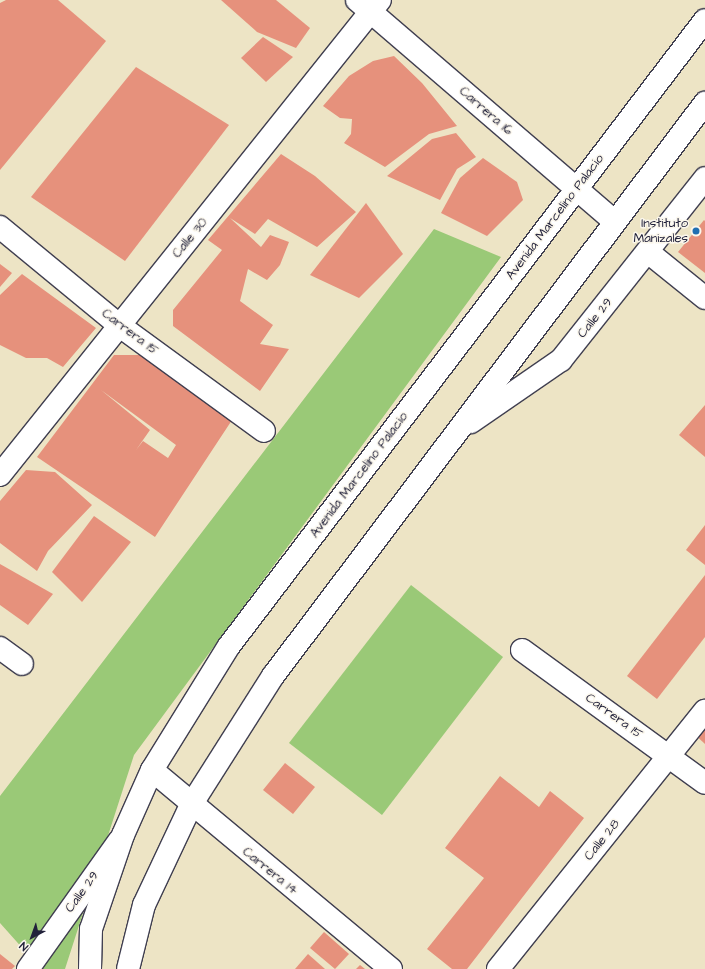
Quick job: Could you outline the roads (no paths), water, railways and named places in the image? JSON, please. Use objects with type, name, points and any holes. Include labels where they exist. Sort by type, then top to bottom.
[{"type":"street","name":"Carrera 16","points":[[369,4],[615,222]]},
{"type":"street","name":"Calle 30","points":[[0,475],[120,326],[369,4]]},
{"type":"street","name":"Avenida Marcelino Palacio","points":[[90,969],[91,929],[123,835],[152,770],[229,646],[705,20]]},
{"type":"street","points":[[128,969],[144,904],[191,805],[273,676],[705,103]]},
{"type":"street","name":"Calle 29","points":[[458,430],[561,360],[648,252],[705,178]]},
{"type":"street","name":"Carrera 15","points":[[0,227],[120,326],[264,431]]},
{"type":"street","points":[[648,252],[705,298]]},
{"type":"street","points":[[0,648],[22,664]]},
{"type":"street","name":"Carrera 15","points":[[522,650],[705,783]]},
{"type":"street","name":"Calle 28","points":[[498,969],[705,712]]},
{"type":"street","name":"Carrera 14","points":[[152,770],[191,805],[391,969]]},
{"type":"street","name":"Calle 29","points":[[28,969],[123,835]]},
{"type":"place","name":"Instituto Manizales","points":[[696,231]]}]
